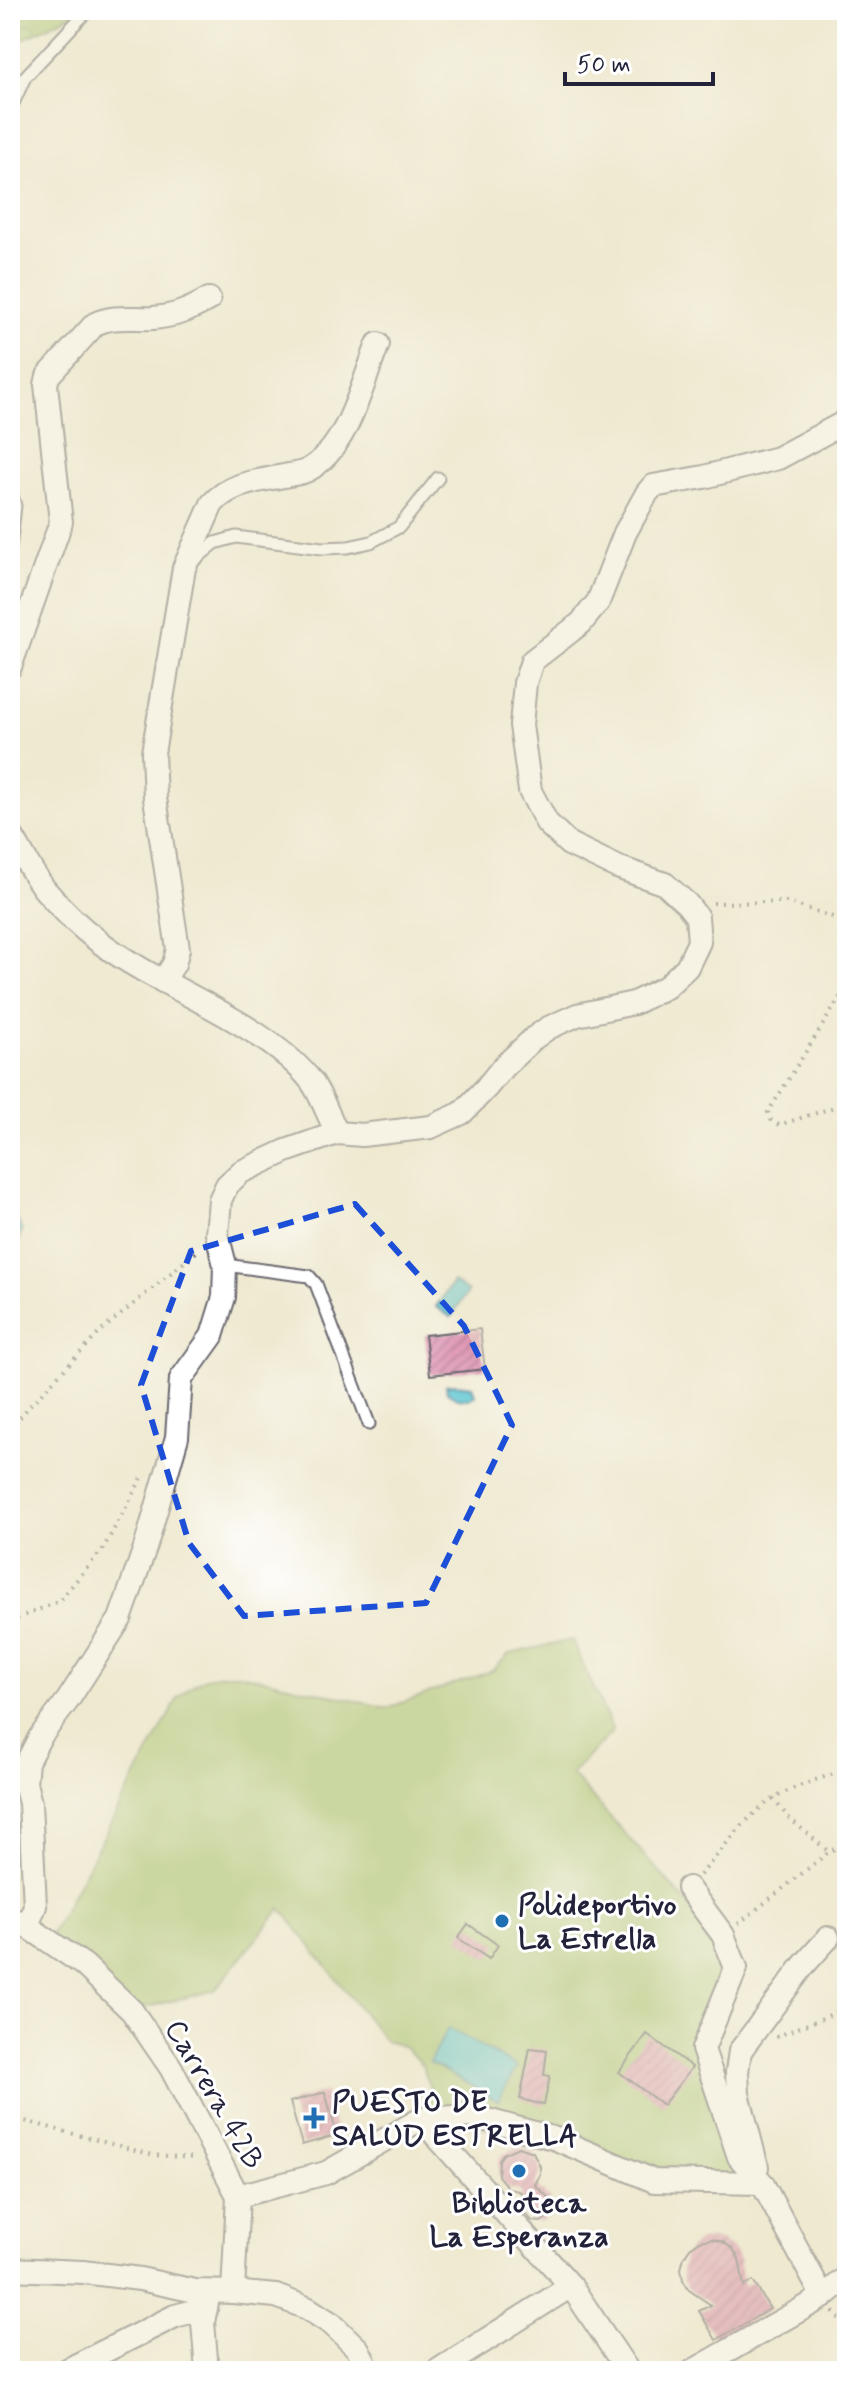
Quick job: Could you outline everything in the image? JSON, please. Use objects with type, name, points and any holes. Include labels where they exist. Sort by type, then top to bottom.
[{"type":"street","points":[[10,667],[61,522],[46,385],[48,376],[95,324],[104,319],[156,318],[186,312],[209,299]]},
{"type":"street","points":[[163,981],[174,964],[178,949],[155,798],[153,753],[184,568],[207,514],[219,496],[238,485],[306,472],[326,457],[343,434],[378,344]]},
{"type":"street","points":[[18,1922],[35,1906],[30,1803],[25,1783],[27,1762],[40,1737],[68,1700],[120,1619],[146,1545],[177,1437],[181,1379],[212,1336],[224,1297],[225,1265],[217,1234],[220,1200],[227,1185],[241,1172],[286,1151],[337,1133],[362,1135],[431,1127],[462,1113],[503,1067],[548,1028],[577,1015],[634,1003],[666,987],[687,967],[699,942],[697,917],[687,904],[665,884],[617,867],[569,844],[547,823],[530,791],[521,725],[525,683],[532,661],[581,623],[598,602],[625,533],[653,486],[778,458],[847,421]]},
{"type":"street","points":[[10,833],[44,889],[85,931],[123,960],[270,1044],[293,1062],[313,1084],[337,1133]]},
{"type":"street","points":[[688,1888],[723,1935],[736,1968],[703,2049],[739,2157],[762,2183]]},
{"type":"street","name":"Carrera 42B","points":[[18,1922],[84,1965],[132,2011],[171,2068],[238,2196],[233,2292]]},
{"type":"street","points":[[823,2297],[762,2183],[738,2094],[737,2072],[740,2051],[803,1966],[828,1938]]},
{"type":"street","points":[[238,2196],[326,2173],[421,2119],[473,2116],[556,2139],[654,2181],[762,2183]]},
{"type":"street","points":[[421,2119],[571,2286],[628,2371]]},
{"type":"street","points":[[10,2269],[50,2269],[140,2279],[208,2300]]},
{"type":"street","points":[[693,2371],[823,2297],[847,2277]]},
{"type":"street","points":[[437,2371],[571,2286]]},
{"type":"street","points":[[65,2371],[208,2300],[233,2292],[276,2296],[307,2308],[332,2324],[358,2349],[369,2371]]},
{"type":"street","points":[[207,2371],[203,2322],[208,2300]]},
{"type":"lane","points":[[10,110],[25,77],[88,10]]},
{"type":"lane","points":[[184,568],[215,543],[236,537],[322,548],[371,542],[399,527],[438,478]]},
{"type":"lane","points":[[10,488],[15,506],[10,549]]},
{"type":"lane","points":[[225,1265],[309,1276],[316,1284],[369,1424]]},
{"type":"path","points":[[687,904],[786,902],[839,919],[847,931]]},
{"type":"path","points":[[847,982],[768,1112],[771,1120],[779,1125],[847,1103]]},
{"type":"path","points":[[10,1430],[102,1330],[217,1234]]},
{"type":"path","points":[[10,1622],[59,1601],[103,1549],[147,1468]]},
{"type":"path","points":[[688,1888],[760,1808],[812,1781],[847,1770]]},
{"type":"path","points":[[773,1799],[788,1817],[829,1852]]},
{"type":"path","points":[[723,1935],[829,1852],[847,1842]]},
{"type":"path","points":[[740,2051],[847,2008]]},
{"type":"path","points":[[10,2117],[153,2155],[221,2160]]},
{"type":"highlighted area","points":[[355,1204],[464,1326],[512,1425],[426,1603],[244,1616],[189,1543],[141,1385],[191,1251]]},
{"type":"green space","points":[[10,10],[81,10],[19,41],[10,50]]},
{"type":"green space","name":"Polideportivo La Estrella","points":[[572,1640],[613,1731],[571,1774],[680,1895],[736,1968],[703,2049],[762,2183],[654,2181],[556,2139],[421,2119],[430,2089],[422,2065],[405,2047],[385,2041],[281,1908],[215,1990],[132,2011],[48,1940],[178,1698],[193,1685],[214,1675],[241,1674],[387,1708],[492,1671],[509,1654]]},
{"type":"water","points":[[10,1215],[16,1217],[22,1230],[16,1246],[10,1247]]},
{"type":"water","points":[[453,1282],[468,1292],[451,1317],[436,1307]]},
{"type":"water","points":[[446,1385],[472,1386],[475,1395],[469,1399],[457,1398],[447,1392]]},
{"type":"water","points":[[448,2028],[517,2067],[498,2101],[429,2062]]},
{"type":"building","points":[[480,1329],[485,1369],[430,1375],[425,1335]]},
{"type":"building","points":[[468,1924],[498,1945],[489,1959],[458,1938]]},
{"type":"building","points":[[647,2034],[692,2067],[663,2105],[619,2072]]},
{"type":"building","points":[[530,2048],[547,2050],[544,2075],[550,2076],[544,2105],[520,2099]]},
{"type":"building","name":"PUESTO DE SALUD ESTRELLA","points":[[325,2092],[337,2135],[302,2145],[290,2102]]},
{"type":"building","name":"Biblioteca La Esperanza","points":[[518,2147],[533,2152],[540,2166],[535,2185],[549,2198],[552,2209],[541,2222],[532,2221],[522,2210],[521,2192],[508,2188],[498,2176],[499,2160],[503,2154]]},
{"type":"building","points":[[712,2239],[733,2249],[739,2259],[744,2286],[753,2281],[770,2309],[716,2340],[699,2311],[711,2305],[689,2290],[681,2269],[690,2248],[700,2241]]},
{"type":"place","name":"Polideportivo La Estrella","points":[[502,1921]]},
{"type":"place","name":"PUESTO DE SALUD ESTRELLA","points":[[314,2118]]},
{"type":"place","name":"Biblioteca La Esperanza","points":[[519,2171]]}]
